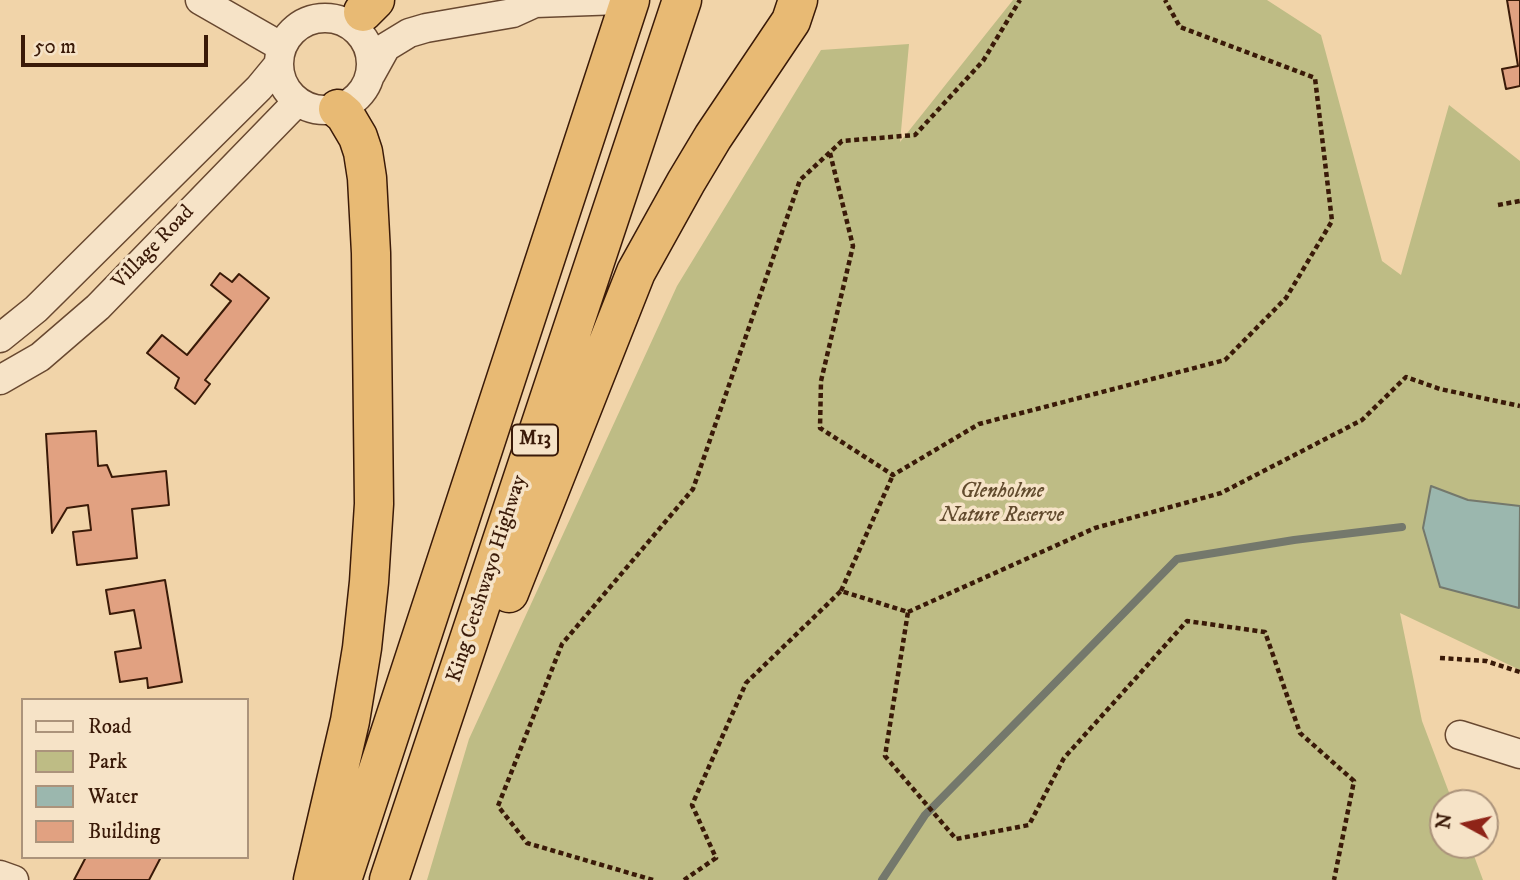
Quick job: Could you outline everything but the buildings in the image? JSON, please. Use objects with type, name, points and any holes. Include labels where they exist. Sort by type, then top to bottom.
[{"type":"highway","name":"M13","points":[[342,880],[630,0]]},
{"type":"highway","name":"King Cetshwayo Highway","points":[[389,880],[682,0]]},
{"type":"highway","points":[[432,751],[506,600],[636,272],[713,137],[791,21],[798,0]]},
{"type":"highway","points":[[313,880],[350,721],[362,649],[374,504],[371,253],[367,178],[358,137],[345,115],[338,109]]},
{"type":"street","points":[[200,0],[236,9],[280,56],[284,86],[297,102],[310,109],[324,111],[338,109],[353,102],[365,90],[386,47],[409,33],[426,27],[513,13],[528,2],[620,0]]},
{"type":"street","points":[[370,9],[357,30],[365,40],[372,62],[371,74]]},
{"type":"street","name":"Village Road","points":[[0,338],[36,309],[264,83],[288,36],[307,21],[334,19],[370,9]]},
{"type":"street","name":"Village Road","points":[[0,380],[40,357],[98,307],[297,102]]},
{"type":"street","points":[[1460,735],[1520,754]]},
{"type":"street","points":[[0,875],[14,880]]},
{"type":"path","points":[[653,880],[527,843],[498,806],[562,644],[693,489],[800,180],[842,141],[915,135],[983,61],[1020,0]]},
{"type":"path","points":[[684,880],[716,858],[692,805],[746,683],[841,591],[893,475],[979,424],[1225,360],[1286,298],[1332,221],[1315,78],[1180,27],[1165,0]]},
{"type":"path","points":[[830,153],[853,246],[821,381],[820,428],[893,475]]},
{"type":"path","points":[[1498,205],[1520,201]]},
{"type":"path","points":[[841,591],[908,612],[1095,528],[1221,493],[1362,420],[1406,377],[1440,389],[1520,406]]},
{"type":"path","points":[[908,612],[885,756],[956,838],[1029,825],[1064,758],[1187,621],[1265,632],[1300,733],[1354,780],[1334,880]]},
{"type":"path","points":[[1440,658],[1486,661],[1520,672]]},
{"type":"green space","name":"Glenholme Nature Reserve","points":[[1013,0],[1267,0],[1321,35],[1382,261],[1401,275],[1449,105],[1520,161],[1520,670],[1400,613],[1422,721],[1448,789],[1429,789],[1429,859],[1475,859],[1483,880],[427,880],[469,739],[677,286],[821,50],[909,44],[900,142]]},
{"type":"water","points":[[1431,486],[1468,500],[1520,506],[1519,608],[1440,587],[1423,528]]},
{"type":"waterway","points":[[882,880],[925,815],[1177,559],[1294,540],[1402,527]]}]
